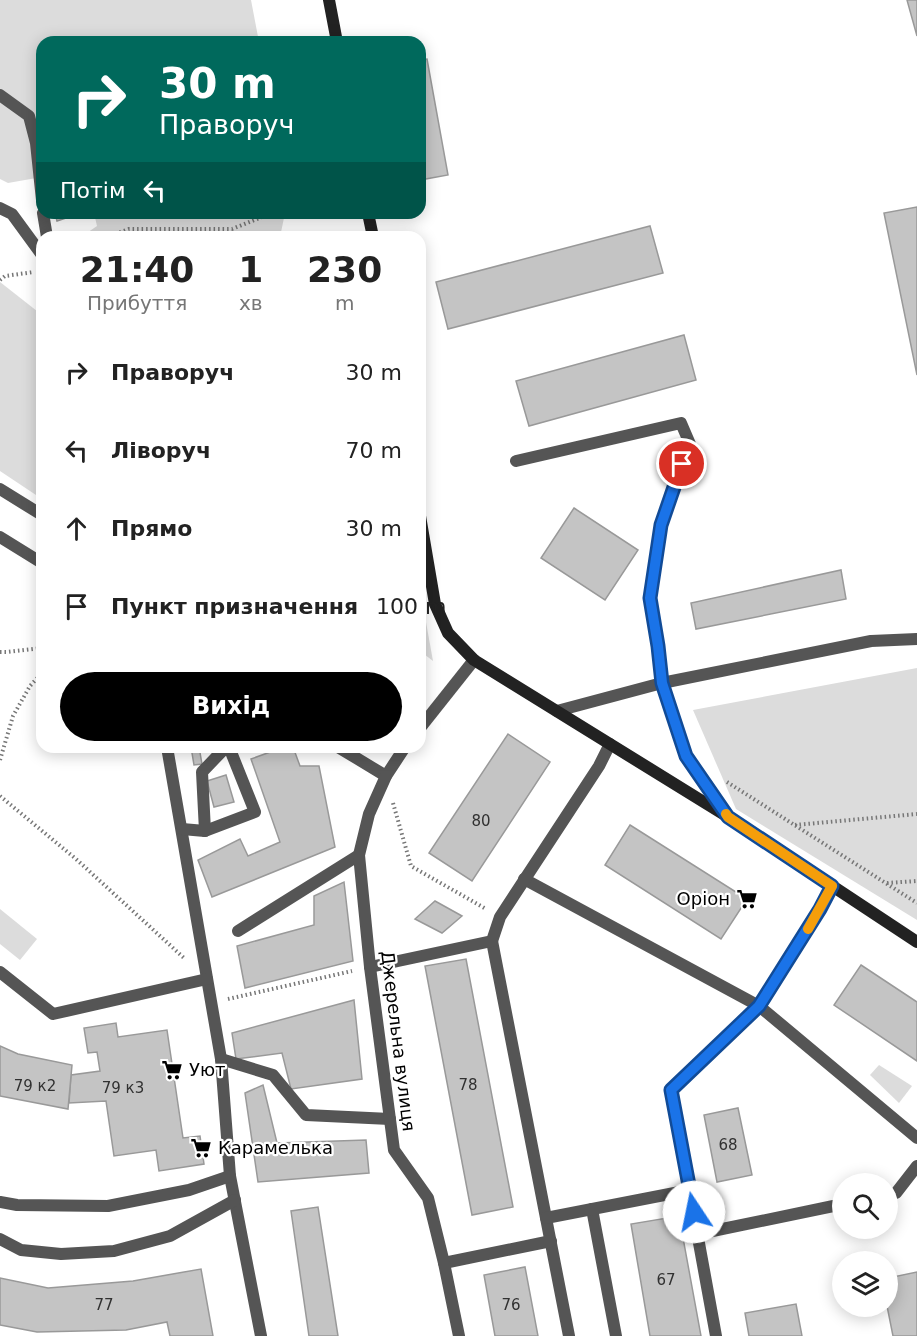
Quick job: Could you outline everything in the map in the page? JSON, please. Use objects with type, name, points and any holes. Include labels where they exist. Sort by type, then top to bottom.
[{"type":"street","points":[[329,0],[336,36]]},
{"type":"street","points":[[0,95],[29,116],[36,143]]},
{"type":"street","points":[[0,208],[12,214],[36,247]]},
{"type":"street","points":[[516,461],[681,423],[690,444],[661,525],[650,598],[662,683],[686,756],[728,817]]},
{"type":"street","points":[[0,489],[36,511]]},
{"type":"street","points":[[0,537],[36,559]]},
{"type":"street","points":[[426,551],[435,604],[448,633],[474,660],[728,817],[917,942]]},
{"type":"street","points":[[558,711],[662,683],[871,641],[917,639]]},
{"type":"street","points":[[426,720],[474,660]]},
{"type":"street","points":[[569,1336],[492,941],[500,917],[599,766],[610,744]]},
{"type":"street","points":[[168,753],[220,1059],[230,1176],[261,1336]]},
{"type":"street","points":[[205,831],[202,772],[222,753]]},
{"type":"street","points":[[182,829],[205,831],[255,812],[230,753]]},
{"type":"street","points":[[348,753],[386,776]]},
{"type":"street","name":"Джерельна вулиця","points":[[401,753],[386,776],[369,814],[359,855],[370,967],[394,1150],[428,1198],[459,1336]]},
{"type":"street","points":[[238,931],[359,855]]},
{"type":"street","points":[[524,879],[759,1006],[917,1138]]},
{"type":"street","points":[[716,1336],[671,1090],[759,1006],[832,886]]},
{"type":"street","points":[[370,967],[492,941]]},
{"type":"street","points":[[0,972],[53,1014],[207,979]]},
{"type":"street","points":[[220,1059],[273,1075],[306,1116],[390,1119]]},
{"type":"street","points":[[898,1192],[917,1166]]},
{"type":"street","points":[[0,1202],[16,1205],[108,1206],[189,1190],[230,1176]]},
{"type":"street","points":[[546,1218],[690,1190]]},
{"type":"street","points":[[0,1239],[21,1250],[61,1254],[114,1251],[170,1236],[235,1200]]},
{"type":"street","points":[[698,1234],[832,1206]]},
{"type":"street","points":[[592,1209],[616,1336]]},
{"type":"street","points":[[444,1263],[551,1241]]},
{"type":"path","points":[[124,231],[129,229],[232,229],[257,219]]},
{"type":"path","points":[[0,280],[5,276],[36,271]]},
{"type":"path","points":[[0,652],[36,649]]},
{"type":"path","points":[[0,760],[12,716],[36,680]]},
{"type":"path","points":[[386,776],[411,866],[500,917]]},
{"type":"path","points":[[725,781],[917,903]]},
{"type":"path","points":[[0,796],[76,859],[207,979]]},
{"type":"path","points":[[795,825],[917,814]]},
{"type":"path","points":[[886,883],[917,881]]},
{"type":"path","points":[[211,1003],[370,967]]},
{"type":"shaded area","points":[[0,0],[251,0],[258,36],[36,36],[36,178],[8,183],[0,179]]},
{"type":"shaded area","points":[[95,219],[284,219],[281,231],[90,231],[97,226]]},
{"type":"shaded area","points":[[0,282],[36,310],[36,495],[0,471]]},
{"type":"shaded area","points":[[426,622],[433,661],[426,656]]},
{"type":"shaded area","points":[[917,668],[917,920],[736,809],[693,710]]},
{"type":"shaded area","points":[[0,909],[37,939],[20,960],[0,944]]},
{"type":"shaded area","points":[[879,1065],[912,1086],[899,1103],[870,1075]]},
{"type":"building","points":[[907,0],[917,0],[917,36]]},
{"type":"building","points":[[426,59],[448,175],[426,179]]},
{"type":"building","points":[[917,207],[917,375],[884,213]]},
{"type":"building","points":[[650,226],[663,273],[448,329],[436,282]]},
{"type":"building","points":[[684,335],[696,380],[529,426],[516,381]]},
{"type":"building","points":[[574,508],[638,550],[605,600],[541,558]]},
{"type":"building","points":[[841,570],[846,599],[696,629],[691,603]]},
{"type":"building","points":[[508,734],[550,762],[472,881],[429,853]]},
{"type":"building","points":[[192,753],[200,753],[202,764],[194,765]]},
{"type":"building","points":[[268,753],[295,753],[300,766],[319,766],[335,847],[212,897],[198,860],[240,839],[248,856],[280,842],[251,759]]},
{"type":"building","points":[[226,775],[234,802],[214,807],[207,781]]},
{"type":"building","points":[[630,825],[747,899],[721,939],[605,865]]},
{"type":"building","points":[[344,882],[353,961],[245,988],[237,946],[314,925],[314,896]]},
{"type":"building","points":[[435,901],[462,916],[442,933],[415,919]]},
{"type":"building","points":[[466,959],[513,1207],[472,1215],[425,966]]},
{"type":"building","points":[[861,965],[917,1002],[917,1061],[834,1005]]},
{"type":"building","points":[[354,1000],[362,1079],[291,1089],[282,1053],[236,1059],[232,1033]]},
{"type":"building","points":[[116,1023],[118,1037],[167,1030],[183,1138],[200,1136],[204,1164],[159,1171],[156,1150],[114,1156],[106,1101],[69,1103],[71,1075],[100,1071],[97,1052],[88,1053],[84,1028]]},
{"type":"building","points":[[0,1046],[18,1054],[72,1065],[68,1109],[0,1096]]},
{"type":"building","points":[[263,1085],[277,1143],[366,1140],[369,1173],[258,1182],[245,1093]]},
{"type":"building","points":[[738,1108],[752,1175],[717,1182],[704,1115]]},
{"type":"building","points":[[318,1207],[338,1336],[309,1336],[291,1211]]},
{"type":"building","points":[[679,1216],[701,1336],[650,1336],[631,1224]]},
{"type":"building","points":[[525,1267],[538,1336],[495,1336],[484,1275]]},
{"type":"building","points":[[201,1269],[213,1336],[170,1336],[167,1322],[126,1330],[37,1332],[0,1325],[0,1278],[48,1288],[133,1281]]},
{"type":"building","points":[[917,1272],[917,1336],[893,1336],[889,1317],[898,1317],[898,1276]]},
{"type":"building","points":[[796,1304],[802,1336],[749,1336],[745,1313]]},
{"type":"slow traffic","points":[[726,814],[832,886],[808,929]]},
{"type":"place","name":"Оріон","points":[[747,899]]},
{"type":"place","name":"Уют","points":[[172,1070]]},
{"type":"place","name":"Карамелька","points":[[201,1148]]},
{"type":"route","points":[[682,464],[661,525],[650,598],[662,683],[686,756],[728,817],[832,886],[759,1006],[671,1090],[694,1212]]}]
